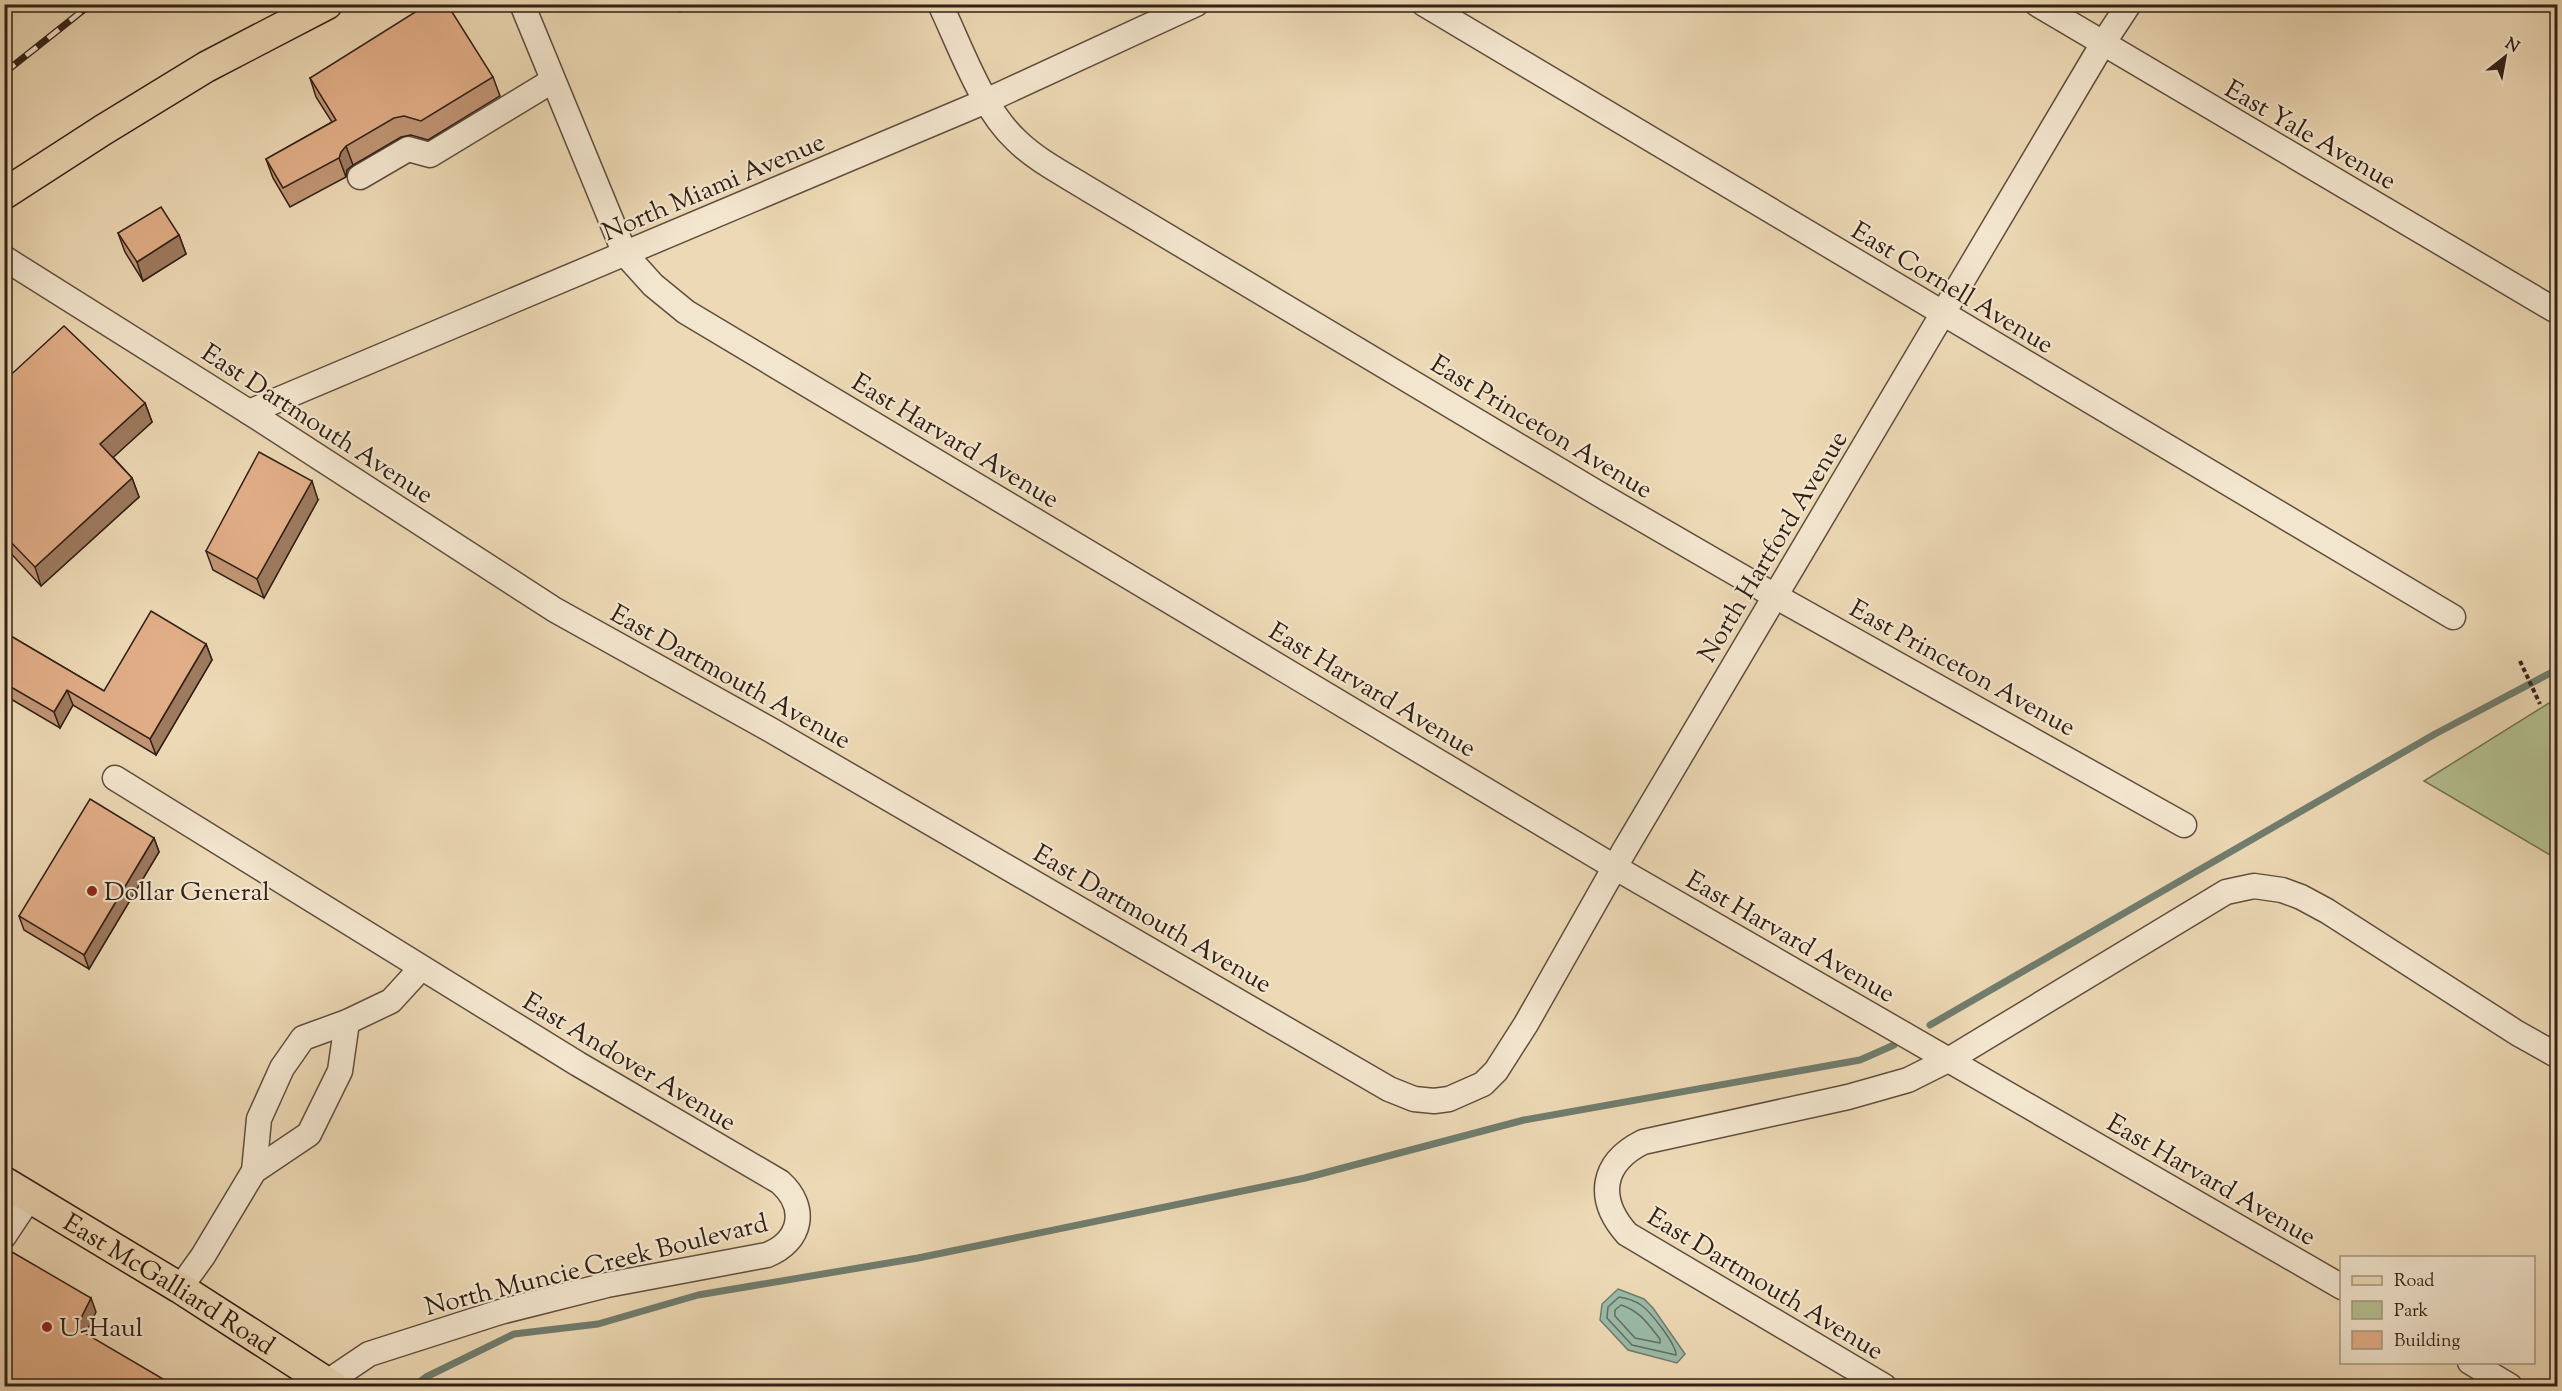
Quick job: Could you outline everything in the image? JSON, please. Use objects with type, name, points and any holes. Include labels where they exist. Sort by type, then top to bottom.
[{"type":"main road","points":[[4,194],[206,67],[327,4]]},
{"type":"main road","name":"East McGalliard Road","points":[[4,1182],[180,1288],[329,1385]]},
{"type":"street","name":"East Harvard Avenue","points":[[522,4],[625,254],[653,285],[686,312],[1616,868],[2340,1286]]},
{"type":"street","name":"East Princeton Avenue","points":[[940,4],[986,101],[1005,129],[1017,141],[1088,189],[1589,488],[1776,596],[1812,614],[2184,825]]},
{"type":"street","name":"North Miami Avenue","points":[[249,412],[986,101],[1196,4]]},
{"type":"street","name":"East Cornell Avenue","points":[[1424,4],[2453,617]]},
{"type":"street","name":"East Yale Avenue","points":[[2037,4],[2102,45],[2558,312]]},
{"type":"street","name":"North Hartford Avenue","points":[[1449,1099],[1483,1084],[1496,1071],[1526,1024],[1624,851],[1942,313],[2102,45],[2129,4]]},
{"type":"street","points":[[360,177],[408,149],[430,154],[552,81]]},
{"type":"street","name":"East Dartmouth Avenue","points":[[4,258],[249,412],[555,610],[769,729],[1389,1089],[1414,1099],[1434,1101],[1449,1099]]},
{"type":"street","name":"East Andover Avenue","points":[[115,778],[578,1064],[780,1182],[795,1200],[797,1216]]},
{"type":"street","points":[[1950,1059],[2226,892],[2254,886],[2282,890],[2327,911],[2517,1033],[2558,1056]]},
{"type":"street","points":[[254,1171],[259,1119],[282,1068],[303,1038],[347,1022],[391,1001],[413,977],[418,966]]},
{"type":"street","points":[[180,1288],[203,1256],[254,1171],[309,1134],[340,1071],[347,1022]]},
{"type":"street","name":"East Dartmouth Avenue","points":[[1884,1386],[1635,1240],[1616,1221],[1610,1208],[1607,1193],[1608,1179],[1617,1160],[1627,1150],[1643,1142],[1848,1097],[1908,1080],[1950,1059]]},
{"type":"street","points":[[4,1236],[30,1197]]},
{"type":"street","name":"North Muncie Creek Boulevard","points":[[329,1385],[369,1354],[500,1312],[607,1285],[767,1255],[788,1244],[796,1229],[797,1216]]},
{"type":"street","points":[[2473,1364],[2510,1386]]},
{"type":"path","points":[[2520,661],[2540,704]]},
{"type":"green space","points":[[2557,698],[2557,859],[2424,781]]},
{"type":"water","points":[[1618,1289],[1644,1299],[1653,1308],[1685,1354],[1677,1363],[1628,1350],[1600,1320],[1602,1304]]},
{"type":"building","points":[[428,4],[447,4],[493,77],[421,121],[404,116],[394,118],[346,146],[339,158],[283,188],[266,159],[336,120],[310,78]]},
{"type":"building","points":[[161,207],[179,235],[137,262],[118,233]]},
{"type":"building","points":[[64,326],[145,403],[100,444],[132,478],[35,567],[4,535],[4,381]]},
{"type":"building","points":[[259,452],[312,481],[257,579],[206,551]]},
{"type":"building","points":[[151,611],[206,644],[150,739],[67,690],[54,712],[4,683],[4,632],[104,691]]},
{"type":"building","name":"Dollar General","points":[[90,799],[154,838],[84,955],[19,916]]},
{"type":"building","name":"U-Haul","points":[[12,1252],[91,1298],[76,1328],[175,1386],[4,1386],[4,1264]]},
{"type":"waterway","points":[[1930,1025],[2435,734],[2558,669]]},
{"type":"waterway","points":[[414,1386],[426,1377],[514,1334],[598,1324],[698,1295],[918,1258],[1305,1178],[1524,1120],[1860,1060],[1894,1045]]},
{"type":"railway","points":[[4,73],[91,4]]},
{"type":"place","name":"Dollar General","points":[[92,891]]},
{"type":"place","name":"U-Haul","points":[[47,1327]]}]
